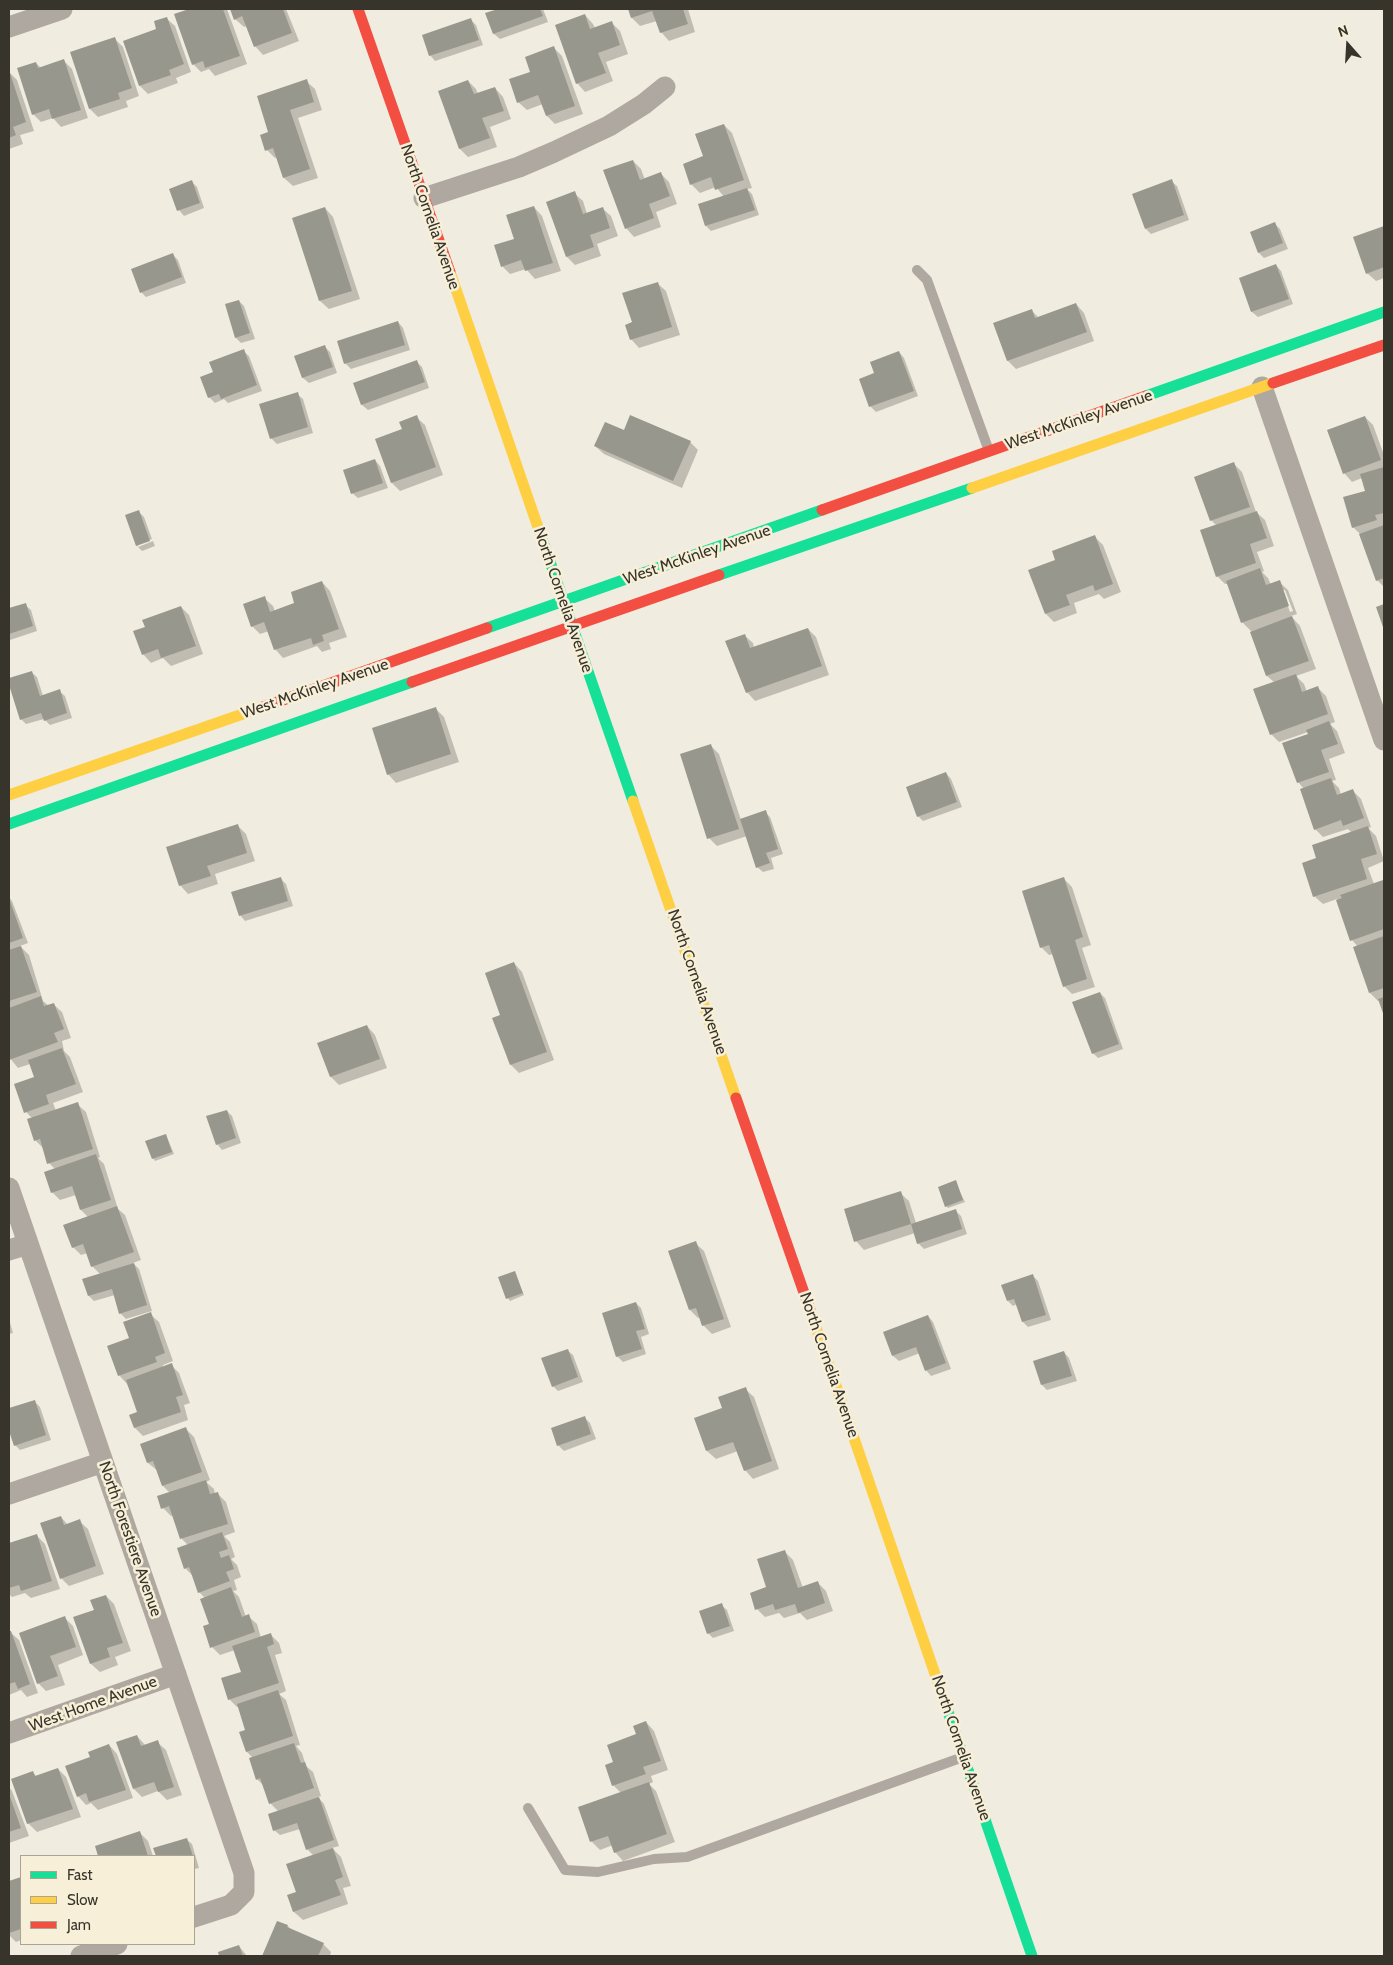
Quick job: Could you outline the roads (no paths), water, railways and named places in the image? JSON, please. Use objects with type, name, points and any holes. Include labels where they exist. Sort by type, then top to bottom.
[{"type":"main road","name":"North Cornelia Avenue","points":[[358,9],[1032,1956]]},
{"type":"main road","name":"West McKinley Avenue","points":[[9,795],[563,602],[1384,312]]},
{"type":"main road","name":"West McKinley Avenue","points":[[9,824],[1384,344]]},
{"type":"street","points":[[9,27],[62,9]]},
{"type":"street","points":[[424,198],[519,167],[554,152],[609,126],[644,104],[665,87]]},
{"type":"street","points":[[1262,387],[1383,731]]},
{"type":"street","name":"North Forestiere Avenue","points":[[9,1188],[18,1247],[103,1462],[244,1873],[244,1892],[231,1905],[195,1918]]},
{"type":"street","points":[[9,1494],[103,1462]]},
{"type":"street","name":"West Home Avenue","points":[[9,1733],[176,1674]]},
{"type":"street","points":[[81,1956],[114,1945]]},
{"type":"lane","points":[[917,270],[927,280],[974,415],[989,452]]},
{"type":"lane","points":[[528,1808],[565,1870],[598,1872],[654,1859],[687,1857],[964,1757]]}]
